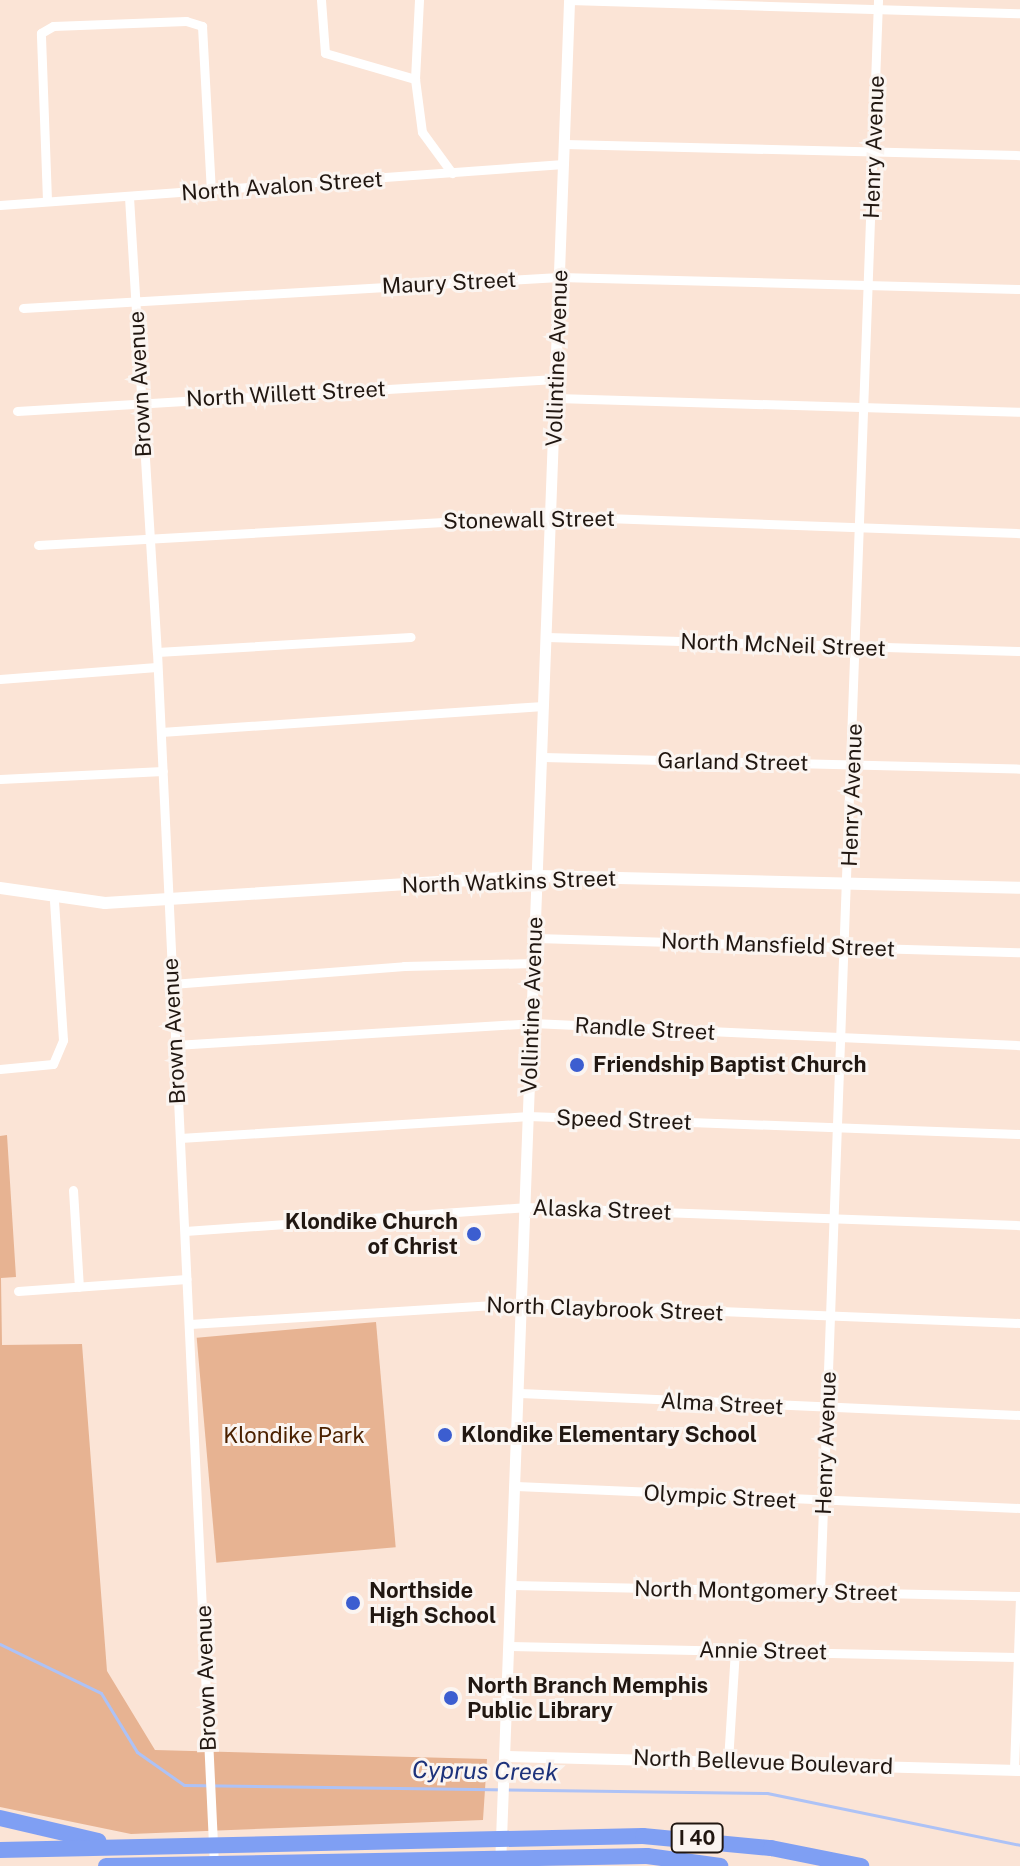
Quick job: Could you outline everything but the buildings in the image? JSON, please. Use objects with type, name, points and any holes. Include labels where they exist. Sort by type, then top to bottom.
[{"type":"highway","points":[[0,1818],[115,1845]]},
{"type":"highway","name":"I 40","points":[[0,1850],[530,1837],[693,1838],[861,1866]]},
{"type":"highway","name":"I 40","points":[[106,1866],[647,1856],[720,1866]]},
{"type":"main road","name":"North Watkins Street","points":[[0,888],[54,899],[167,900],[537,876],[1020,888]]},
{"type":"street","points":[[321,0],[325,53],[415,79]]},
{"type":"street","points":[[419,0],[415,79],[422,132],[452,173]]},
{"type":"street","points":[[569,0],[878,3],[1020,13]]},
{"type":"street","name":"Vollintine Avenue","points":[[500,1866],[520,1393],[524,1207],[569,0]]},
{"type":"street","name":"Henry Avenue","points":[[820,1590],[839,1039],[849,883],[878,3]]},
{"type":"street","points":[[47,200],[41,33],[53,26],[186,21],[202,26],[211,192]]},
{"type":"street","points":[[564,144],[874,149],[1020,155]]},
{"type":"street","name":"North Avalon Street","points":[[0,205],[564,164]]},
{"type":"street","name":"Brown Avenue","points":[[129,197],[143,403],[147,538],[157,652],[214,1866]]},
{"type":"street","name":"Maury Street","points":[[23,308],[135,299],[559,277],[1020,289]]},
{"type":"street","name":"North Willett Street","points":[[17,411],[556,379]]},
{"type":"street","points":[[556,398],[1020,412]]},
{"type":"street","name":"Stonewall Street","points":[[38,545],[551,516],[1020,533]]},
{"type":"street","points":[[157,652],[411,637]]},
{"type":"street","name":"North McNeil Street","points":[[547,637],[1020,651]]},
{"type":"street","points":[[0,679],[157,667]]},
{"type":"street","points":[[161,732],[543,706]]},
{"type":"street","name":"Garland Street","points":[[543,757],[1020,769]]},
{"type":"street","points":[[0,779],[163,771]]},
{"type":"street","points":[[0,1069],[53,1064],[63,1040],[54,899]]},
{"type":"street","name":"North Mansfield Street","points":[[536,938],[1020,952]]},
{"type":"street","points":[[172,984],[404,966],[534,963]]},
{"type":"street","name":"Randle Street","points":[[175,1045],[532,1023],[1020,1045]]},
{"type":"street","name":"Speed Street","points":[[180,1138],[528,1116],[1020,1134]]},
{"type":"street","points":[[73,1190],[79,1287]]},
{"type":"street","name":"Alaska Street","points":[[185,1231],[524,1207],[1020,1225]]},
{"type":"street","points":[[18,1291],[187,1279]]},
{"type":"street","name":"North Claybrook Street","points":[[190,1324],[521,1303],[1020,1323]]},
{"type":"street","name":"Alma Street","points":[[520,1393],[827,1409],[1020,1415]]},
{"type":"street","name":"Olympic Street","points":[[516,1486],[824,1502],[1020,1508]]},
{"type":"street","name":"North Montgomery Street","points":[[512,1585],[820,1590],[1020,1598]]},
{"type":"street","points":[[1017,1770],[1016,1657],[1020,1598]]},
{"type":"street","name":"Annie Street","points":[[510,1646],[1016,1657]]},
{"type":"street","points":[[728,1761],[735,1649]]},
{"type":"street","name":"North Bellevue Boulevard","points":[[506,1756],[1017,1770]]},
{"type":"green space","points":[[7,1135],[16,1277],[1,1278],[2,1345],[82,1344],[107,1671],[155,1750],[487,1759],[483,1820],[131,1834],[0,1807],[0,1136]]},
{"type":"green space","name":"Klondike Park","points":[[376,1322],[396,1547],[216,1563],[197,1338]]},
{"type":"waterway","name":"Cyprus Creek","points":[[0,1644],[101,1693],[137,1752],[184,1785],[767,1793],[1020,1845]]},
{"type":"place","name":"Friendship Baptist Church","points":[[577,1065]]},
{"type":"place","name":"Klondike Church of Christ","points":[[474,1234]]},
{"type":"place","name":"Klondike Elementary School","points":[[445,1435]]},
{"type":"place","name":"Northside High School","points":[[353,1603]]},
{"type":"place","name":"North Branch Memphis Public Library","points":[[451,1698]]}]
